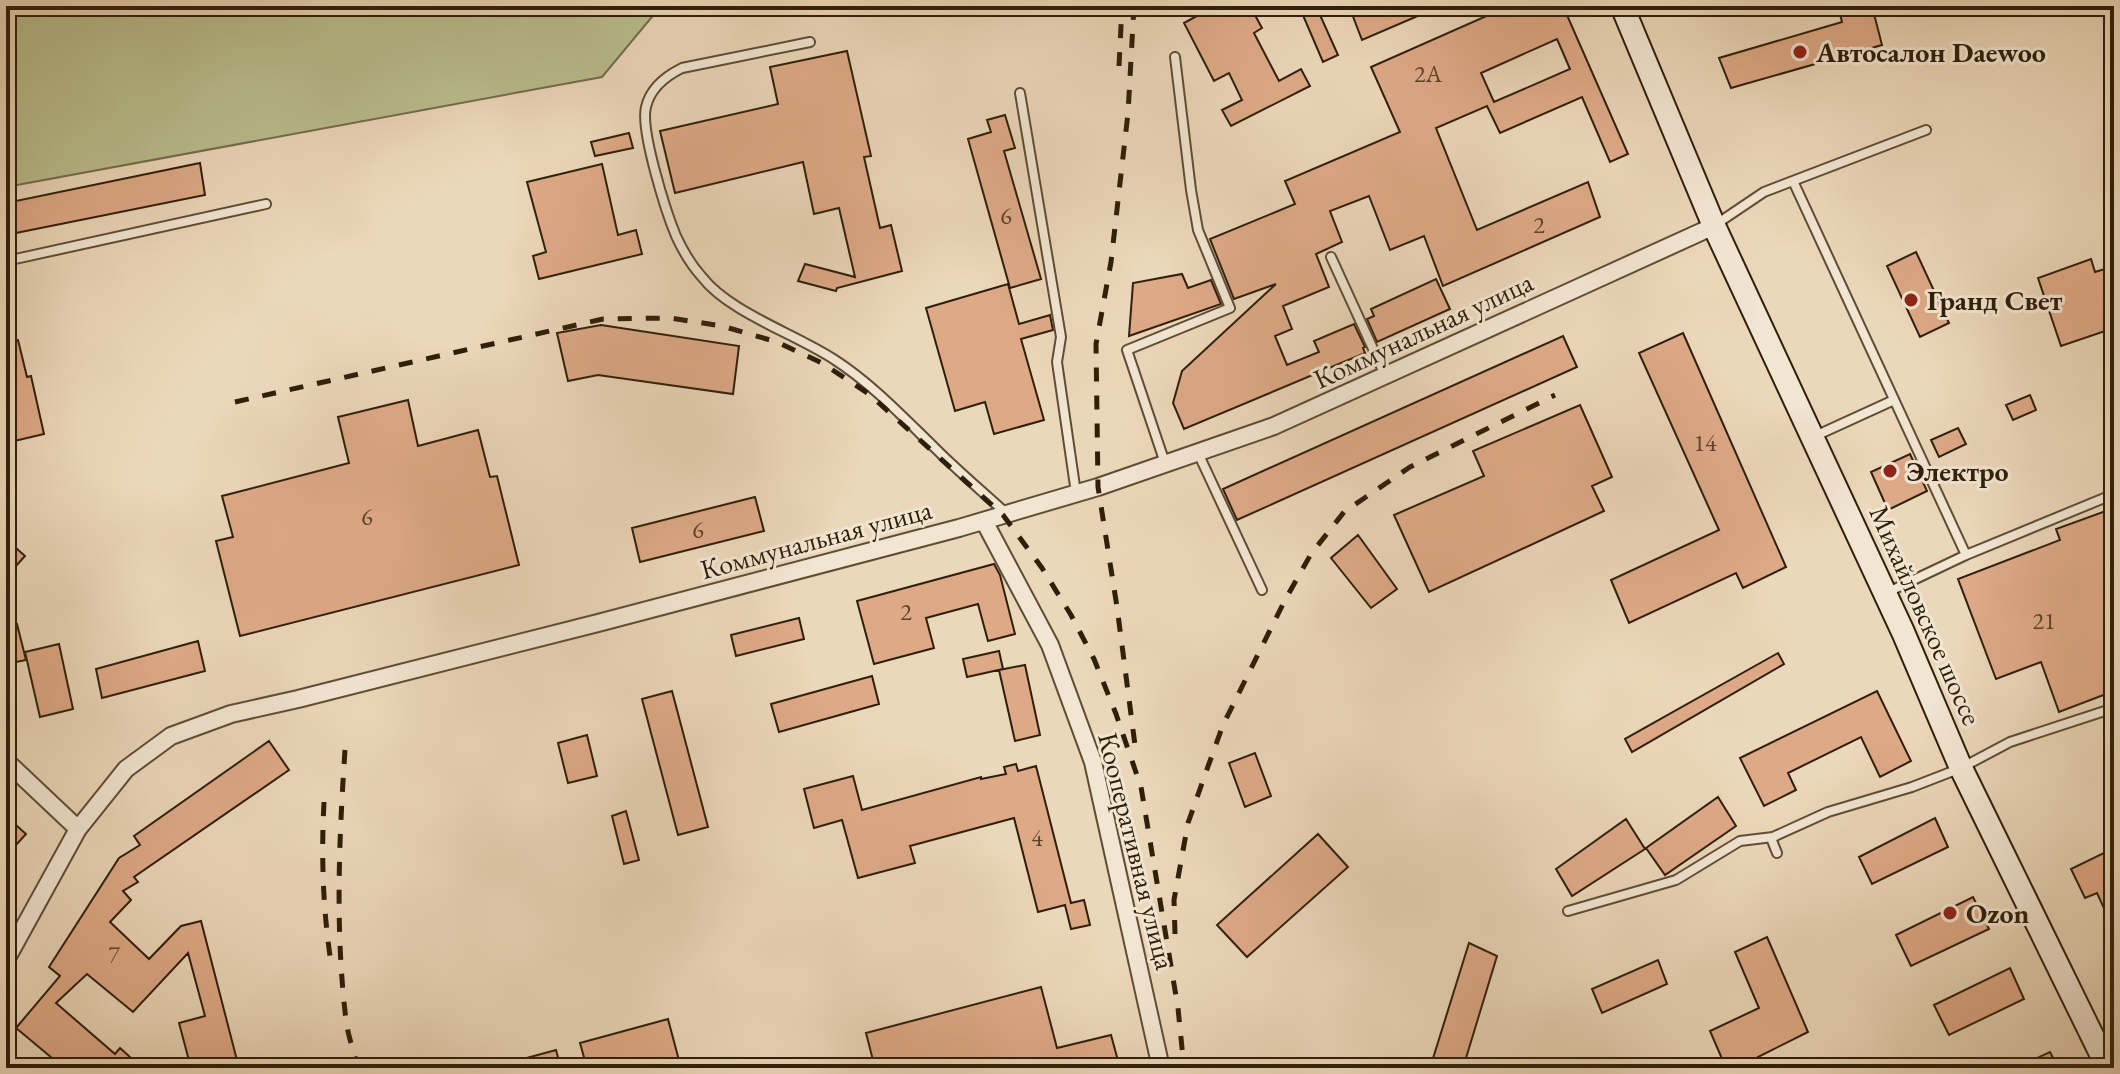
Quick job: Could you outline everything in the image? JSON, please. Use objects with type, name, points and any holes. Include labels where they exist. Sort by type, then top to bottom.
[{"type":"main road","name":"Михайловское шоссе","points":[[1622,6],[1714,226],[1885,593],[1961,768],[2108,1068]]},
{"type":"street","name":"Коммунальная улица","points":[[6,960],[78,829],[126,769],[171,736],[231,714],[598,623],[1076,494],[1274,426],[1714,226]]},
{"type":"street","name":"Кооперативная улица","points":[[984,521],[1050,645],[1093,762],[1161,1068]]},
{"type":"street","points":[[6,761],[78,829]]},
{"type":"lane","points":[[810,42],[682,68],[667,76],[655,90],[646,106],[645,127],[660,189],[677,237],[701,277],[718,295],[835,359],[866,383],[1007,514]]},
{"type":"lane","points":[[1166,464],[1127,350],[1230,308],[1198,230],[1175,57]]},
{"type":"lane","points":[[1020,93],[1061,337],[1057,362],[1076,494]]},
{"type":"lane","points":[[1714,226],[1764,192],[1926,130]]},
{"type":"lane","points":[[1793,181],[1966,555]]},
{"type":"lane","points":[[6,261],[266,204]]},
{"type":"lane","points":[[1331,257],[1386,375]]},
{"type":"lane","points":[[1813,437],[1894,400]]},
{"type":"lane","points":[[1198,453],[1262,590]]},
{"type":"lane","points":[[1885,593],[1966,555],[2114,494]]},
{"type":"lane","points":[[1568,911],[1676,880],[1740,841],[1771,838],[1828,812],[1912,787],[1961,768],[2010,742],[2114,708]]},
{"type":"lane","points":[[1771,838],[1777,853]]},
{"type":"green space","points":[[6,6],[661,6],[602,77],[6,187]]},
{"type":"building","points":[[1215,6],[1250,6],[1262,28],[1254,33],[1279,81],[1301,69],[1310,86],[1231,126],[1222,110],[1242,100],[1229,73],[1214,81],[1184,23]]},
{"type":"building","points":[[1299,6],[1316,6],[1338,55],[1323,62]]},
{"type":"building","points":[[1349,6],[1441,6],[1362,40]]},
{"type":"building","points":[[1509,6],[1563,6],[1628,154],[1610,162],[1582,97],[1500,133],[1487,106],[1436,128],[1477,230],[1588,182],[1600,217],[1443,286],[1424,236],[1390,250],[1369,196],[1330,211],[1342,242],[1316,254],[1329,287],[1283,306],[1292,329],[1275,336],[1287,365],[1319,352],[1314,341],[1354,324],[1365,353],[1184,429],[1173,403],[1182,371],[1276,284],[1234,299],[1210,239],[1295,204],[1285,181],[1400,132],[1371,67]],"holes":[[[1557,39],[1570,69],[1494,102],[1481,73]]]},
{"type":"building","name":"Автосалон Daewoo","points":[[1838,6],[1872,6],[1882,45],[1731,88],[1719,58],[1842,22]]},
{"type":"building","points":[[847,51],[871,156],[864,157],[880,228],[891,225],[902,271],[837,288],[836,291],[798,281],[805,264],[855,277],[839,208],[814,214],[803,162],[675,193],[660,131],[778,104],[770,67]]},
{"type":"building","points":[[1005,115],[1015,148],[1004,151],[1041,279],[1010,288],[968,139],[991,132],[987,120]]},
{"type":"building","points":[[629,133],[633,148],[595,156],[591,142]]},
{"type":"building","points":[[200,163],[205,195],[6,235],[6,203]]},
{"type":"building","points":[[602,164],[618,235],[636,230],[642,254],[539,279],[533,256],[546,252],[527,182]]},
{"type":"building","points":[[1916,252],[1949,323],[1920,337],[1887,266]]},
{"type":"building","points":[[2091,259],[2095,272],[2108,268],[2114,286],[2114,328],[2061,346],[2038,278]]},
{"type":"building","points":[[1182,274],[1188,288],[1211,280],[1221,304],[1129,336],[1133,283]]},
{"type":"building","points":[[1436,279],[1450,309],[1377,342],[1367,319],[1374,316],[1371,309]]},
{"type":"building","points":[[1008,284],[1019,324],[1050,315],[1053,330],[1021,339],[1044,420],[994,434],[985,402],[955,411],[926,308]]},
{"type":"building","points":[[601,325],[739,346],[733,394],[598,375],[568,381],[557,333]]},
{"type":"building","points":[[1683,333],[1786,567],[1743,588],[1736,573],[1629,623],[1611,580],[1719,530],[1639,353]]},
{"type":"building","points":[[1563,336],[1577,367],[1237,520],[1223,489]]},
{"type":"building","points":[[18,340],[27,377],[31,376],[44,434],[6,443],[6,343]]},
{"type":"building","points":[[2030,395],[2036,410],[2013,420],[2006,405]]},
{"type":"building","points":[[408,400],[418,446],[478,430],[490,477],[497,476],[519,565],[240,636],[216,541],[233,537],[222,496],[349,463],[338,417]]},
{"type":"building","points":[[1580,405],[1612,477],[1592,486],[1604,511],[1429,592],[1394,515],[1484,476],[1473,451]]},
{"type":"building","points":[[1958,428],[1966,444],[1939,457],[1931,440]]},
{"type":"building","points":[[1910,454],[1927,491],[1888,510],[1871,472]]},
{"type":"building","points":[[755,497],[764,531],[640,562],[632,528]]},
{"type":"building","points":[[2114,508],[2114,691],[2059,712],[2041,662],[1996,679],[1958,579],[2060,540],[2056,529]]},
{"type":"building","points":[[1358,535],[1397,589],[1371,608],[1331,558]]},
{"type":"building","points":[[6,539],[25,556],[6,577]]},
{"type":"building","points":[[994,564],[1000,575],[1015,634],[988,641],[978,604],[926,618],[934,648],[874,664],[857,601]]},
{"type":"building","points":[[799,618],[804,639],[736,656],[731,635]]},
{"type":"building","points":[[17,624],[26,660],[6,664],[6,627]]},
{"type":"building","points":[[198,641],[205,671],[102,698],[96,669]]},
{"type":"building","points":[[59,644],[73,709],[40,717],[25,652]]},
{"type":"building","points":[[999,651],[1003,669],[967,677],[963,659]]},
{"type":"building","points":[[1778,653],[1784,664],[1632,752],[1625,739]]},
{"type":"building","points":[[1025,665],[1040,735],[1015,741],[999,670]]},
{"type":"building","points":[[872,676],[879,704],[779,732],[771,704]]},
{"type":"building","points":[[672,691],[708,827],[678,835],[642,699]]},
{"type":"building","points":[[1877,691],[1911,761],[1880,777],[1861,737],[1788,773],[1796,790],[1764,806],[1740,758]]},
{"type":"building","points":[[587,735],[597,776],[568,783],[558,743]]},
{"type":"building","points":[[269,741],[289,770],[134,877],[138,882],[123,891],[131,900],[110,922],[149,959],[181,926],[201,921],[239,1068],[191,1068],[179,1023],[205,1016],[188,953],[133,1012],[87,974],[56,1003],[115,1054],[120,1048],[142,1068],[64,1068],[16,1028],[60,976],[49,967],[119,858],[140,845],[134,836]]},
{"type":"building","points":[[1255,753],[1271,796],[1245,807],[1229,763]]},
{"type":"building","points":[[1016,764],[1018,771],[1036,766],[1071,903],[1084,900],[1090,925],[1071,929],[1065,905],[1038,912],[1014,818],[910,846],[915,863],[858,878],[842,820],[814,828],[804,789],[853,776],[862,810],[981,777],[1006,774],[1004,767]]},
{"type":"building","points":[[1718,797],[1736,826],[1665,875],[1646,848]]},
{"type":"building","points":[[626,811],[639,860],[624,864],[612,816]]},
{"type":"building","points":[[6,816],[26,834],[6,856]]},
{"type":"building","points":[[1935,818],[1948,847],[1872,884],[1859,857]]},
{"type":"building","points":[[1626,819],[1645,849],[1572,896],[1556,869]]},
{"type":"building","points":[[1318,834],[1348,867],[1247,957],[1217,925]]},
{"type":"building","points":[[2114,848],[2114,930],[2097,893],[2085,898],[2071,869]]},
{"type":"building","points":[[1973,897],[1989,929],[1911,966],[1896,935]]},
{"type":"building","points":[[1767,937],[1808,1032],[1758,1057],[1763,1068],[1726,1068],[1710,1031],[1759,1008],[1735,952]]},
{"type":"building","points":[[1469,943],[1497,956],[1463,1068],[1430,1068]]},
{"type":"building","points":[[1658,960],[1667,984],[1602,1013],[1592,989]]},
{"type":"building","points":[[2010,968],[2024,999],[1949,1035],[1934,1005]]},
{"type":"building","points":[[1041,987],[1057,1048],[1111,1035],[1120,1068],[875,1068],[866,1033]]},
{"type":"building","points":[[668,1019],[681,1068],[587,1068],[580,1043]]},
{"type":"building","points":[[556,1050],[561,1068],[505,1068],[504,1064]]},
{"type":"building","points":[[2050,1052],[2058,1068],[2015,1068]]},
{"type":"railway","points":[[1119,66],[1122,6]]},
{"type":"railway","points":[[1134,6],[1128,113],[1111,262],[1096,344],[1098,487],[1135,745]]},
{"type":"railway","points":[[235,402],[603,319],[670,318],[722,326],[777,342],[822,363],[869,394],[1003,515],[1042,568],[1094,659],[1141,787],[1178,1008],[1184,1068]]},
{"type":"railway","points":[[1175,934],[1174,900],[1188,823],[1206,772],[1223,725],[1311,554],[1344,512],[1410,467],[1555,395]]},
{"type":"railway","points":[[345,750],[340,851],[340,952],[346,1020],[358,1068]]},
{"type":"railway","points":[[324,802],[324,886],[332,969]]},
{"type":"place","name":"Автосалон Daewoo","points":[[1800,52]]},
{"type":"place","name":"Гранд Свет","points":[[1911,300]]},
{"type":"place","name":"Электро","points":[[1890,471]]},
{"type":"place","name":"Ozon","points":[[1950,913]]}]
